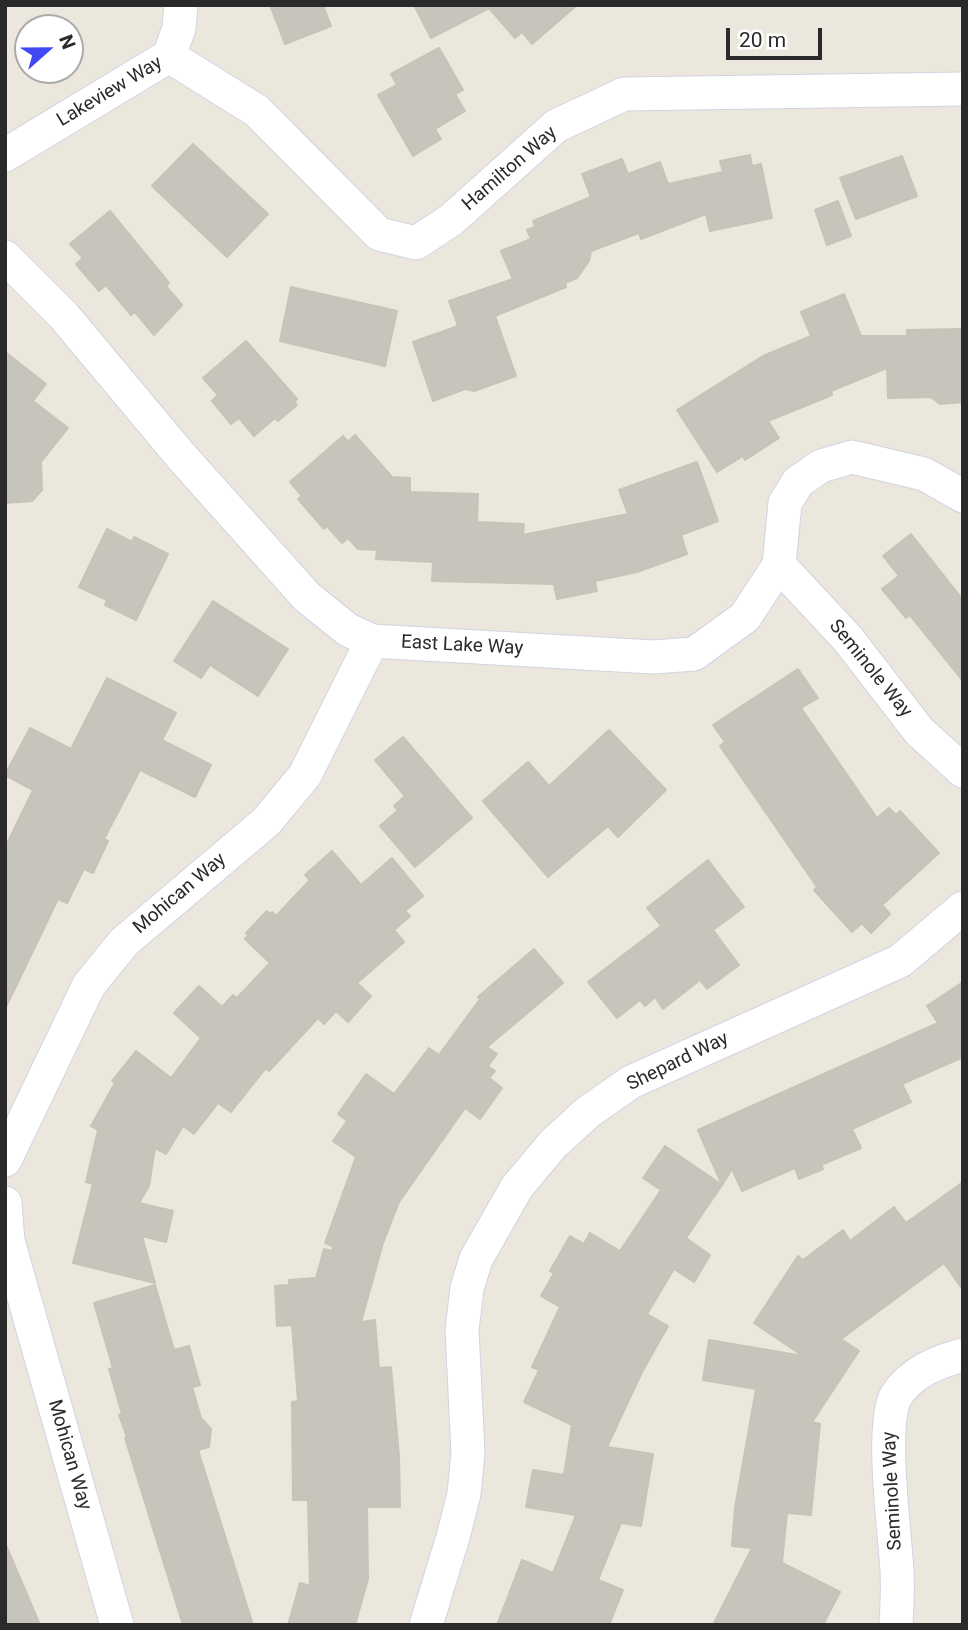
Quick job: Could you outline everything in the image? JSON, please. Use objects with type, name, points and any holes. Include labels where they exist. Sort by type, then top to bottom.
[{"type":"street","name":"Lakeview Way","points":[[5,155],[169,56],[178,28],[181,5]]},
{"type":"street","name":"Hamilton Way","points":[[169,56],[257,111],[379,234],[416,243],[451,220],[556,126],[624,94],[963,89]]},
{"type":"street","name":"East Lake Way","points":[[5,257],[64,316],[180,456],[307,597],[348,630],[372,641],[653,657],[694,654],[745,617],[779,565],[785,503],[798,482],[821,466],[852,457],[923,474],[963,496]]},
{"type":"street","name":"Seminole Way","points":[[779,565],[848,639],[919,730],[963,771]]},
{"type":"street","name":"Mohican Way","points":[[5,1160],[89,985],[124,942],[266,822],[305,775],[372,641]]},
{"type":"street","name":"Shepard Way","points":[[426,1625],[464,1494],[468,1452],[462,1330],[467,1288],[476,1259],[517,1187],[552,1144],[588,1112],[631,1082],[900,961],[963,908]]},
{"type":"street","name":"Mohican Way","points":[[5,1203],[8,1241],[117,1625]]},
{"type":"street","name":"Seminole Way","points":[[897,1625],[890,1415],[897,1396],[915,1375],[937,1362],[963,1355]]},
{"type":"building","points":[[270,5],[323,5],[331,26],[285,44]]},
{"type":"building","points":[[414,5],[577,5],[532,44],[522,32],[515,38],[489,8],[431,38]]},
{"type":"building","points":[[439,48],[463,90],[455,94],[465,111],[435,129],[441,139],[413,156],[378,95],[397,85],[391,74]]},
{"type":"building","points":[[193,144],[268,214],[227,257],[152,186]]},
{"type":"building","points":[[750,155],[752,166],[761,164],[772,218],[710,231],[706,214],[641,239],[639,233],[591,251],[589,261],[577,278],[565,283],[566,287],[495,316],[516,376],[474,391],[465,389],[433,401],[413,342],[458,326],[449,301],[513,279],[501,251],[531,239],[527,230],[535,227],[533,221],[591,197],[582,174],[622,159],[628,174],[660,162],[668,184],[723,172],[720,161]]},
{"type":"building","points":[[902,156],[917,196],[856,219],[840,178]]},
{"type":"building","points":[[838,201],[851,236],[827,245],[815,210]]},
{"type":"building","points":[[110,211],[169,283],[166,286],[182,305],[154,335],[135,312],[131,315],[106,285],[99,291],[76,264],[83,258],[70,244]]},
{"type":"building","points":[[291,287],[397,311],[385,366],[280,341]]},
{"type":"building","points":[[844,294],[861,336],[907,336],[907,330],[963,329],[963,402],[940,404],[931,397],[888,398],[887,368],[831,391],[832,395],[768,421],[779,438],[745,460],[743,456],[717,472],[677,410],[763,356],[811,336],[801,312]]},
{"type":"building","points":[[246,341],[297,399],[294,402],[297,405],[278,421],[275,418],[254,436],[239,418],[231,424],[212,401],[218,395],[203,378]]},
{"type":"building","points":[[5,352],[46,384],[33,401],[68,428],[41,462],[42,490],[32,501],[5,503]]},
{"type":"building","points":[[355,435],[392,477],[410,478],[410,492],[478,494],[477,522],[524,524],[523,535],[628,514],[619,490],[697,462],[718,521],[681,535],[687,554],[637,572],[595,581],[597,591],[557,599],[554,584],[432,581],[433,562],[376,559],[377,550],[358,549],[348,538],[342,543],[327,526],[324,529],[298,499],[302,496],[290,482],[343,436],[348,442]]},
{"type":"building","points":[[107,529],[132,542],[134,537],[168,554],[136,620],[105,605],[107,600],[79,587]]},
{"type":"building","points":[[911,534],[963,600],[963,681],[910,615],[906,618],[882,589],[899,576],[883,556]]},
{"type":"building","points":[[213,601],[288,649],[258,696],[210,665],[201,678],[174,661]]},
{"type":"building","points":[[798,669],[818,698],[801,708],[877,818],[889,808],[896,815],[900,811],[939,853],[882,905],[890,914],[871,933],[862,923],[852,932],[814,890],[817,887],[720,746],[725,742],[713,725]]},
{"type":"building","points":[[107,678],[176,713],[162,740],[211,765],[195,797],[140,770],[104,839],[108,841],[93,873],[84,869],[67,903],[58,899],[5,1009],[5,848],[33,790],[5,775],[30,728],[71,749]]},
{"type":"building","points":[[609,730],[666,790],[618,837],[608,826],[548,877],[483,801],[528,762],[549,786]]},
{"type":"building","points":[[403,737],[472,818],[415,867],[380,826],[398,810],[394,806],[405,796],[375,760]]},
{"type":"building","points":[[332,851],[361,885],[392,858],[423,896],[405,911],[410,916],[394,930],[404,942],[357,983],[371,996],[348,1022],[336,1011],[324,1024],[318,1018],[269,1071],[266,1068],[231,1112],[218,1103],[194,1134],[183,1126],[166,1154],[155,1148],[149,1186],[139,1203],[173,1211],[166,1242],[142,1236],[155,1283],[73,1263],[93,1184],[86,1182],[98,1130],[91,1126],[115,1083],[112,1081],[136,1051],[171,1078],[201,1038],[174,1013],[199,986],[222,1007],[233,995],[237,998],[270,963],[245,939],[248,936],[246,933],[267,911],[276,916],[310,880],[305,875]]},
{"type":"building","points":[[708,860],[744,907],[713,930],[739,965],[707,989],[700,980],[663,1009],[655,997],[645,1006],[640,1000],[617,1018],[588,982],[661,926],[647,908]]},
{"type":"building","points":[[534,949],[563,983],[487,1047],[497,1054],[488,1066],[495,1071],[489,1078],[502,1088],[480,1119],[465,1108],[399,1202],[383,1243],[361,1322],[375,1320],[379,1368],[391,1367],[399,1456],[400,1507],[367,1507],[368,1579],[355,1625],[288,1625],[300,1583],[310,1586],[308,1500],[293,1500],[292,1402],[298,1401],[292,1325],[277,1326],[275,1286],[289,1285],[289,1280],[316,1278],[324,1249],[332,1251],[334,1247],[325,1243],[356,1157],[333,1141],[347,1121],[338,1114],[366,1074],[394,1094],[429,1048],[439,1055],[480,999],[478,997]]},
{"type":"building","points":[[963,982],[963,1061],[961,1058],[902,1084],[911,1102],[852,1129],[861,1148],[821,1165],[823,1169],[799,1179],[795,1168],[742,1191],[732,1169],[722,1185],[698,1130],[938,1023],[927,1006]]},
{"type":"building","points":[[665,1146],[722,1185],[686,1238],[710,1255],[694,1282],[674,1269],[647,1314],[668,1326],[642,1372],[607,1447],[653,1454],[641,1526],[621,1523],[598,1580],[623,1590],[609,1625],[497,1625],[522,1560],[553,1573],[576,1515],[526,1507],[533,1470],[564,1475],[572,1425],[524,1402],[539,1370],[532,1367],[560,1307],[541,1296],[554,1273],[550,1271],[570,1236],[584,1244],[590,1233],[620,1251],[661,1190],[643,1178]]},
{"type":"building","points":[[963,1182],[963,1290],[944,1263],[841,1339],[859,1351],[812,1422],[820,1424],[811,1515],[787,1513],[782,1563],[840,1592],[823,1625],[713,1625],[752,1548],[732,1546],[735,1508],[756,1389],[703,1380],[709,1340],[803,1356],[754,1323],[798,1256],[803,1260],[843,1230],[850,1241],[894,1207],[906,1223]]},
{"type":"building","points":[[155,1285],[174,1350],[189,1346],[200,1385],[192,1387],[201,1418],[211,1429],[209,1447],[198,1450],[253,1625],[183,1625],[125,1438],[127,1437],[119,1415],[122,1414],[109,1369],[113,1368],[94,1303]]},
{"type":"building","points":[[5,1543],[40,1625],[5,1625]]}]
